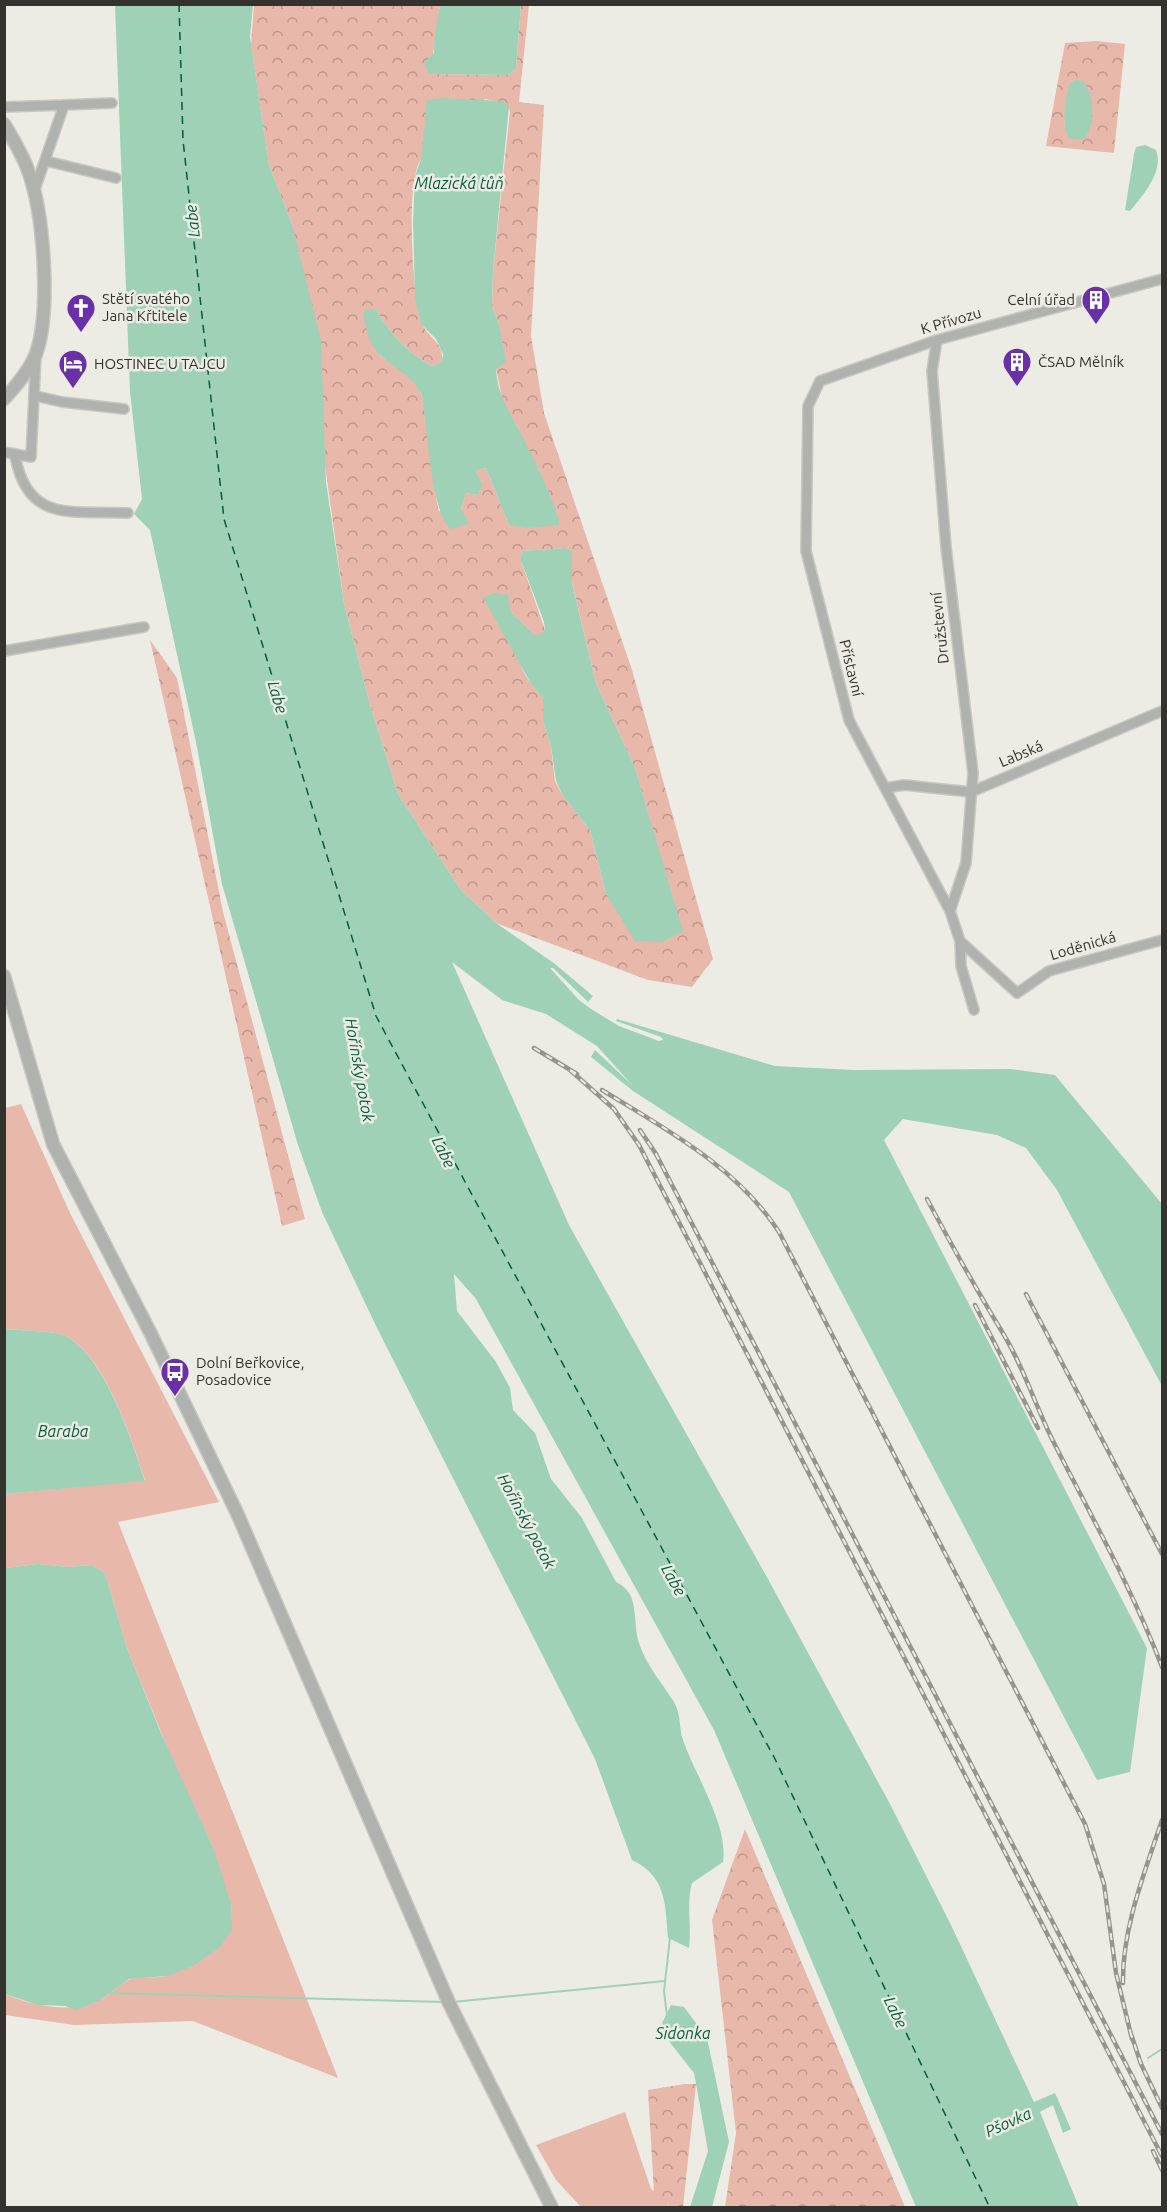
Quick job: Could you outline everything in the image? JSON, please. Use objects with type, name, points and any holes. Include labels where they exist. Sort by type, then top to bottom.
[{"type":"street","points":[[4,107],[112,104]]},
{"type":"street","points":[[35,189],[64,105]]},
{"type":"street","points":[[4,124],[21,153],[35,189],[44,291],[36,353],[36,396],[31,458],[4,452]]},
{"type":"street","points":[[46,160],[116,178]]},
{"type":"street","name":"K Přívozu","points":[[820,381],[937,340],[1162,279]]},
{"type":"street","name":"Družstevní","points":[[937,340],[932,371],[948,559],[973,773],[966,863],[950,911]]},
{"type":"street","points":[[4,399],[28,369],[36,353]]},
{"type":"street","name":"Přístavní","points":[[820,381],[808,406],[806,551],[849,720],[950,911],[960,941],[961,966],[974,1010]]},
{"type":"street","points":[[36,396],[62,402],[124,409]]},
{"type":"street","points":[[15,456],[19,477],[26,490],[45,507],[59,510],[128,513]]},
{"type":"street","points":[[4,651],[144,627]]},
{"type":"street","name":"Labská","points":[[885,788],[904,785],[971,792],[1162,711]]},
{"type":"street","name":"Loděnická","points":[[1017,993],[1049,970],[1162,940]]},
{"type":"street","name":"Přístavní","points":[[960,941],[1017,993]]},
{"type":"street","points":[[4,976],[53,1144],[151,1334],[227,1492],[449,2003],[552,2208]]},
{"type":"green space","points":[[254,5],[441,5],[429,74],[508,75],[516,69],[521,5],[529,5],[519,102],[544,105],[531,336],[544,413],[632,670],[713,959],[692,987],[648,980],[496,923],[461,890],[398,794],[369,701],[344,603],[292,224],[269,165],[251,45]],"holes":[[[485,99],[506,103],[510,111],[493,271],[492,307],[499,323],[505,362],[496,368],[503,402],[518,428],[509,525],[486,468],[475,471],[477,495],[466,493],[461,509],[439,511],[426,410],[422,396],[409,375],[380,355],[377,310],[393,335],[416,355],[432,366],[442,362],[440,349],[422,325],[417,305],[412,237],[413,190],[421,159]],[[565,548],[572,550],[572,582],[596,683],[635,768],[682,931],[663,942],[606,894],[590,830],[563,796],[555,781],[551,746],[543,721],[543,698],[527,677],[518,658],[511,612],[535,635],[539,636],[545,630],[520,558],[523,551]]]},
{"type":"green space","points":[[1097,41],[1125,44],[1114,153],[1046,146],[1065,43]]},
{"type":"green space","points":[[150,640],[177,678],[223,912],[305,1219],[282,1226]]},
{"type":"green space","points":[[21,1104],[70,1213],[219,1502],[118,1522],[338,2078],[193,2021],[74,2025],[5,2015],[5,1994],[39,2005],[78,2007],[100,2000],[131,1979],[168,1976],[220,1875],[213,1847],[172,1759],[127,1648],[105,1573],[92,1565],[69,1567],[38,1564],[5,1568],[5,1494],[145,1480],[125,1423],[106,1381],[82,1348],[63,1335],[5,1329],[5,1108]]},
{"type":"green space","points":[[745,1829],[905,2207],[725,2207],[736,2133],[712,1920]]},
{"type":"green space","points":[[696,2084],[683,2207],[668,2207],[669,2202],[654,2193],[648,2090]]},
{"type":"green space","points":[[625,2112],[651,2189],[669,2202],[668,2207],[581,2207],[556,2180],[536,2145]]},
{"type":"water","name":"Labe","points":[[115,5],[253,5],[250,37],[269,165],[292,224],[321,340],[326,482],[344,603],[369,701],[398,794],[461,890],[496,923],[555,964],[593,996],[588,1002],[553,968],[550,968],[579,1000],[619,1026],[659,1041],[663,1040],[661,1037],[616,1021],[617,1019],[775,1066],[854,1070],[1010,1069],[1055,1075],[1162,1204],[1162,1386],[1057,1190],[1026,1148],[997,1135],[903,1119],[884,1140],[1147,1648],[1130,1772],[1097,1780],[789,1192],[633,1091],[591,1057],[595,1050],[632,1085],[597,1046],[546,1014],[502,1000],[452,962],[569,1225],[768,1579],[890,1804],[951,1925],[1034,2102],[1055,2093],[1071,2129],[1063,2133],[1053,2105],[1040,2112],[1079,2207],[916,2207],[714,1730],[476,1299],[454,1274],[457,1311],[496,1362],[510,1388],[513,1410],[535,1433],[551,1479],[582,1518],[616,1582],[629,1593],[642,1651],[676,1706],[687,1751],[716,1815],[721,1832],[723,1862],[692,1883],[689,1899],[689,1948],[668,1938],[665,1903],[658,1883],[643,1867],[632,1860],[595,1759],[377,1328],[322,1212],[298,1145],[222,884],[196,742],[150,530],[134,514],[142,499],[130,392]]},
{"type":"water","points":[[441,5],[521,5],[516,69],[508,75],[429,74],[424,62],[434,53]]},
{"type":"water","points":[[1076,80],[1083,81],[1092,102],[1092,119],[1083,140],[1068,138],[1065,124],[1064,110],[1068,90],[1070,83]]},
{"type":"water","name":"Mlazická tůň","points":[[441,98],[503,101],[509,106],[493,271],[492,307],[499,323],[506,362],[496,369],[497,378],[504,401],[553,502],[560,525],[526,528],[509,525],[486,468],[475,471],[483,485],[477,495],[466,493],[461,509],[469,524],[451,529],[444,520],[434,488],[422,396],[411,380],[379,353],[368,335],[363,314],[367,309],[377,310],[393,335],[416,355],[432,366],[442,362],[443,354],[436,339],[421,324],[415,298],[413,221],[415,176],[421,159],[427,100]]},
{"type":"water","points":[[1145,145],[1156,150],[1158,158],[1155,175],[1130,211],[1125,210],[1136,147]]},
{"type":"water","points":[[565,548],[572,550],[572,583],[596,683],[635,768],[683,931],[663,942],[635,941],[606,894],[590,830],[563,796],[556,781],[551,746],[543,721],[543,698],[531,684],[483,597],[495,593],[508,595],[511,612],[535,635],[539,635],[545,630],[544,622],[520,558],[523,551]]},
{"type":"water","name":"Baraba","points":[[5,1329],[63,1335],[82,1348],[106,1382],[116,1402],[145,1481],[5,1494]]},
{"type":"water","points":[[38,1564],[69,1567],[92,1565],[105,1573],[127,1648],[161,1733],[213,1847],[231,1904],[232,1930],[220,1947],[195,1965],[168,1976],[129,1979],[99,2001],[76,2010],[65,2006],[38,2005],[5,1994],[5,1568]]},
{"type":"water","name":"Sidonka","points":[[671,2005],[684,2007],[707,2038],[729,2142],[712,2207],[690,2207],[708,2151],[694,2073],[668,2040],[662,2023]]},
{"type":"waterway","name":"Hořínský potok","points":[[667,2016],[664,1991],[670,1938]]},
{"type":"waterway","points":[[453,2002],[665,1981]]},
{"type":"waterway","points":[[108,1993],[444,2002]]},
{"type":"waterway","name":"Pšovka","points":[[1148,2058],[1162,2049]]},
{"type":"ferry route","points":[[179,4],[183,140],[224,519],[376,1016],[775,1759],[990,2208]]},
{"type":"railway","points":[[534,1048],[577,1074]]},
{"type":"railway","points":[[570,1070],[614,1109],[639,1145],[1162,2156]]},
{"type":"railway","points":[[602,1090],[675,1135],[722,1169],[743,1188],[779,1232],[1085,1824],[1104,1884],[1116,1973],[1132,2039]]},
{"type":"railway","points":[[640,1130],[656,1154],[1162,2134]]},
{"type":"railway","points":[[927,1199],[1009,1343],[1053,1441],[1124,1581],[1162,1667]]},
{"type":"railway","points":[[1026,1294],[1162,1554]]},
{"type":"railway","points":[[975,1305],[1038,1428]]},
{"type":"railway","points":[[1123,1983],[1130,1921],[1162,1820]]},
{"type":"railway","points":[[1130,2031],[1141,2064],[1162,2108]]},
{"type":"railway","points":[[1153,2151],[1162,2170]]},
{"type":"place","name":"Celní úřad","points":[[1096,326]]},
{"type":"place","name":"Stětí svatého Jana Křtitele","points":[[81,334]]},
{"type":"place","name":"ČSAD Mělník","points":[[1017,388]]},
{"type":"place","name":"HOSTINEC U TAJCU","points":[[73,390]]},
{"type":"place","name":"Dolní Beřkovice, Posadovice","points":[[175,1398]]}]
